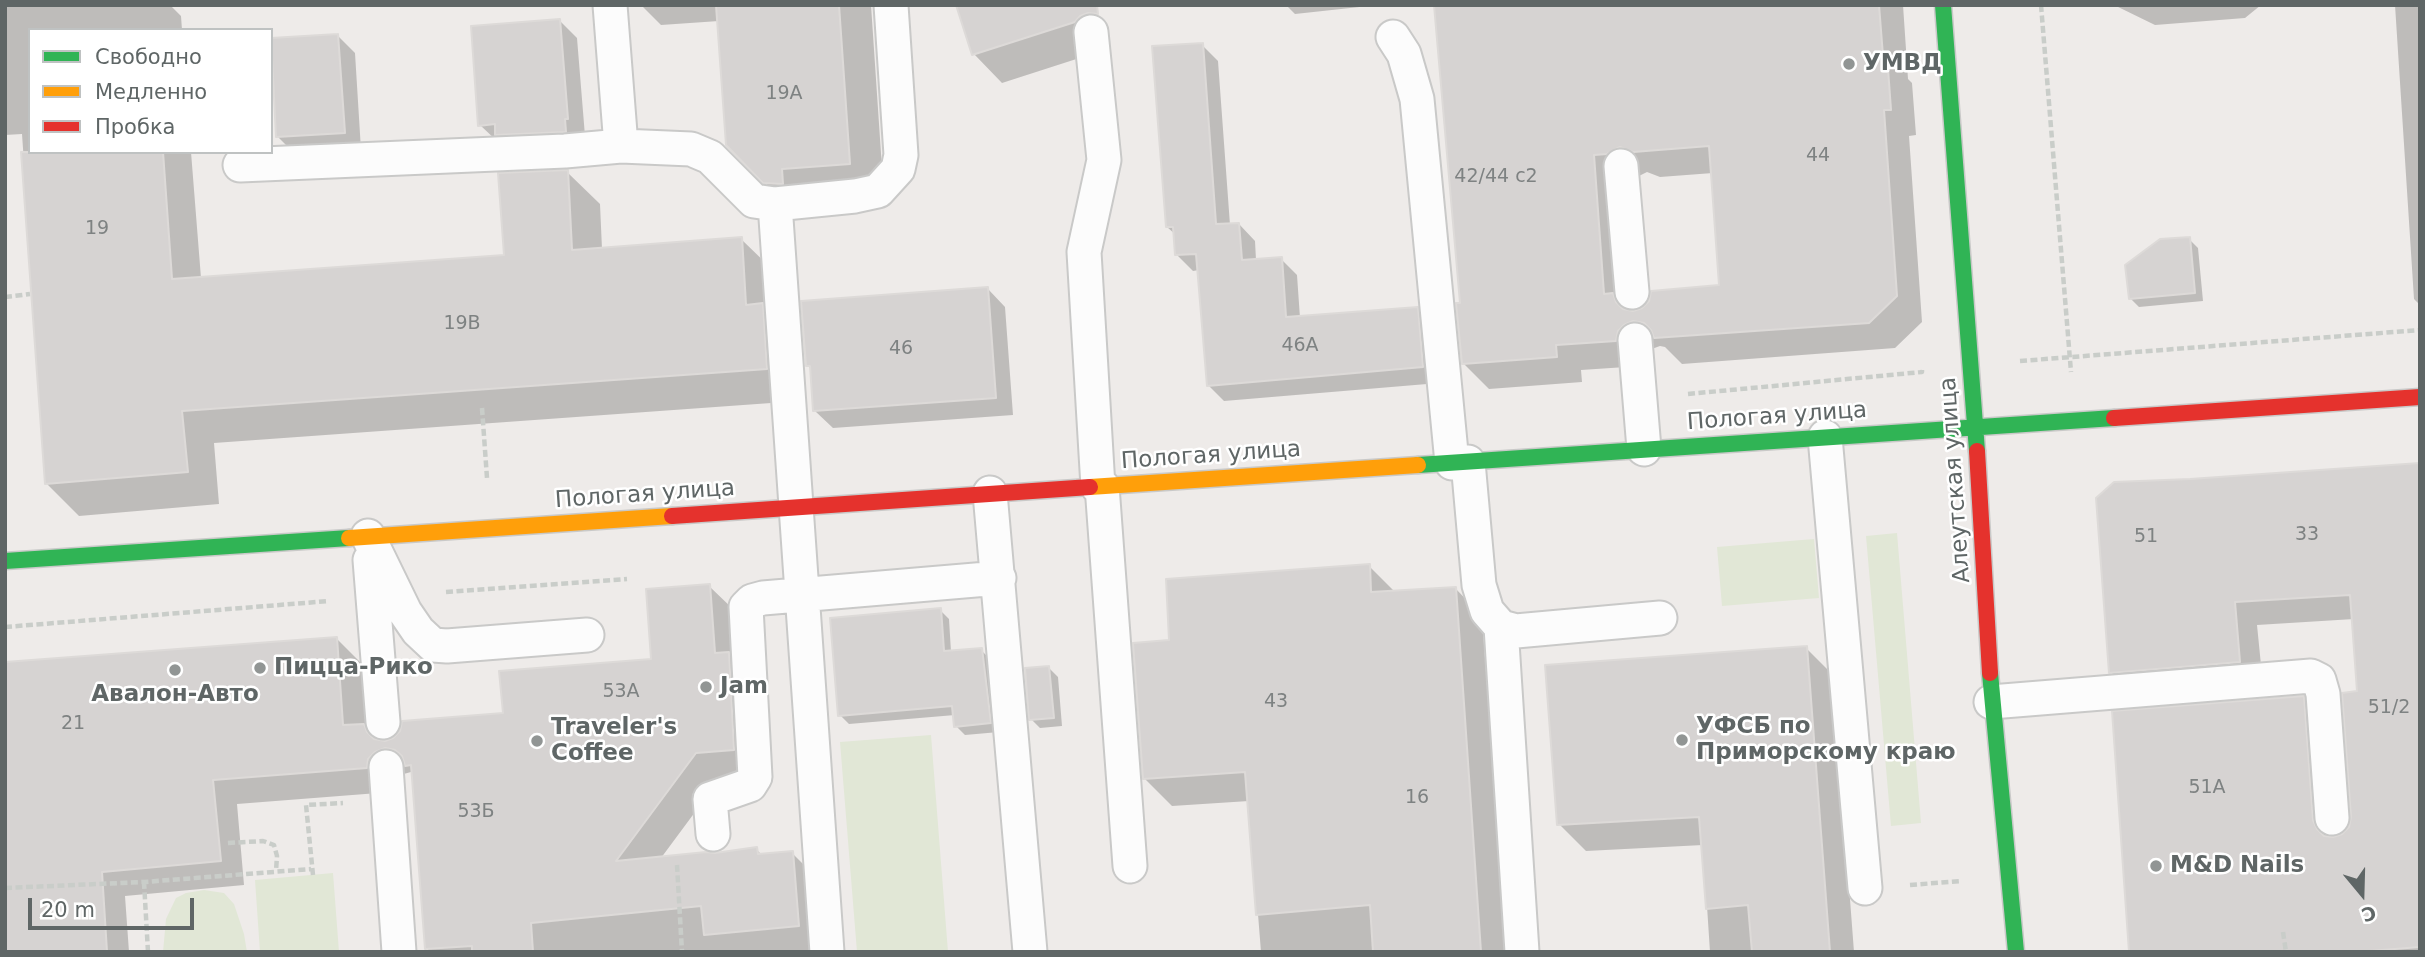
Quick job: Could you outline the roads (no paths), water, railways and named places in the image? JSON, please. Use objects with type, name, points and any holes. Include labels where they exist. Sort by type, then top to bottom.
[{"type":"main road","name":"Алеутская улица","points":[[1943,5],[1976,427],[1991,702],[2016,952]]},
{"type":"main road","name":"Пологая улица","points":[[5,561],[2420,397]]},
{"type":"lane","points":[[610,5],[621,146]]},
{"type":"lane","points":[[240,165],[565,151],[621,146],[691,149],[710,157],[754,201],[775,204],[878,191],[898,169],[901,155],[891,5]]},
{"type":"lane","points":[[1091,32],[1104,160],[1084,252],[1130,866]]},
{"type":"lane","points":[[1393,37],[1404,54],[1417,99],[1460,462],[1479,585],[1487,611],[1501,627],[1516,632],[1660,618]]},
{"type":"lane","points":[[1621,166],[1632,292]]},
{"type":"lane","points":[[775,204],[827,952]]},
{"type":"lane","points":[[1635,340],[1644,449]]},
{"type":"lane","points":[[1825,437],[1866,888]]},
{"type":"lane","points":[[990,494],[1030,952]]},
{"type":"lane","points":[[368,536],[385,597],[383,722]]},
{"type":"lane","points":[[713,834],[709,799],[750,785],[755,777],[746,607],[752,601],[802,594],[999,578]]},
{"type":"lane","points":[[385,597],[433,645],[587,635]]},
{"type":"lane","points":[[1501,627],[1521,952]]},
{"type":"lane","points":[[1991,702],[2311,676],[2319,680],[2323,694],[2332,818]]},
{"type":"lane","points":[[386,767],[400,952]]},
{"type":"place","name":"УМВД","points":[[1849,64]]},
{"type":"place","name":"Пицца-Рико","points":[[260,668]]},
{"type":"place","name":"Авалон-Авто","points":[[175,670]]},
{"type":"place","name":"Jam","points":[[706,687]]},
{"type":"place","name":"УФСБ по Приморскому краю","points":[[1682,740]]},
{"type":"place","name":"Traveler's Coffee","points":[[537,741]]},
{"type":"place","name":"M&D Nails","points":[[2156,866]]}]
